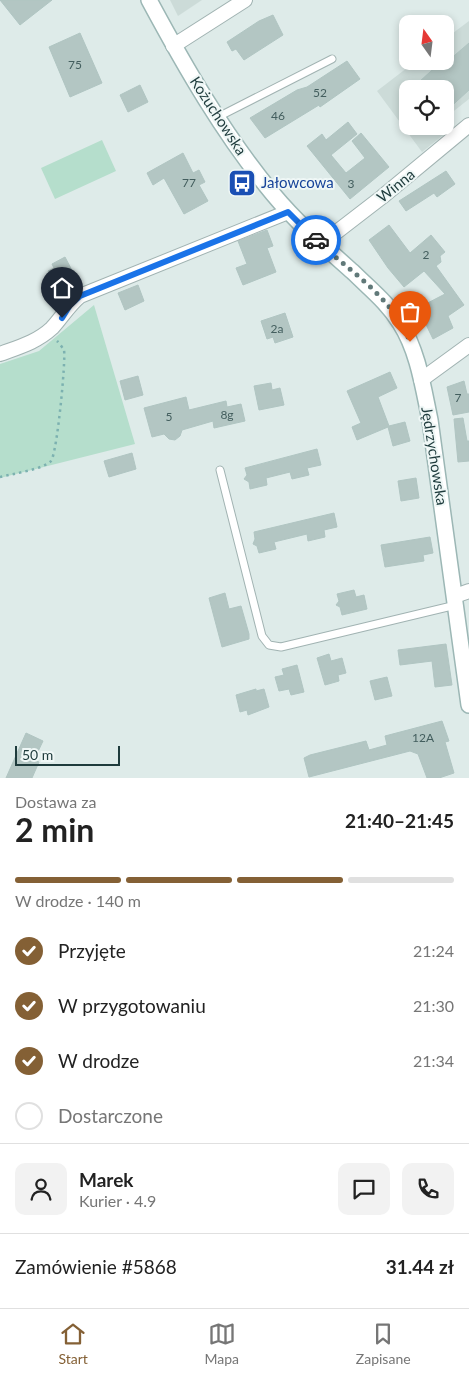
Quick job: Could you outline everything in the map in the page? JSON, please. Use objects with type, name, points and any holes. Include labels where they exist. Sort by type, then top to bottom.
[{"type":"main road","name":"Kożuchowska","points":[[149,0],[173,46],[244,157],[288,212],[321,244]]},
{"type":"main road","name":"Jędrzychowska","points":[[321,244],[392,311],[408,337],[421,380],[433,440],[460,598],[469,705]]},
{"type":"street","points":[[173,46],[245,0]]},
{"type":"street","name":"Winna","points":[[321,244],[382,197],[469,125]]},
{"type":"street","points":[[0,354],[33,342],[52,328],[70,305],[80,296],[288,212]]},
{"type":"street","points":[[421,380],[469,345]]},
{"type":"lane","points":[[217,117],[332,58]]},
{"type":"lane","points":[[220,470],[262,636],[269,645],[281,646],[460,598]]},
{"type":"path","points":[[0,477],[43,466],[52,461],[57,447],[64,382],[64,351],[52,328]]},
{"type":"shaded area","points":[[170,0],[202,0],[178,16]]},
{"type":"shaded area","points":[[469,21],[469,99],[454,111],[454,80],[399,80],[399,121],[377,91],[404,70],[454,70],[454,32]]},
{"type":"shaded area","points":[[409,135],[443,135],[422,152]]},
{"type":"green space","points":[[102,140],[116,171],[55,199],[41,168]]},
{"type":"green space","points":[[94,305],[135,444],[0,478],[0,364],[39,351]]},
{"type":"building","points":[[0,0],[52,0],[20,25]]},
{"type":"building","points":[[273,15],[283,35],[244,60],[236,49],[232,51],[227,42],[259,21]]},
{"type":"building","points":[[80,33],[102,83],[70,97],[49,47]]},
{"type":"building","points":[[469,43],[469,90],[454,104],[454,80],[421,80],[432,70],[454,70],[454,56]]},
{"type":"building","points":[[347,61],[360,79],[320,107],[319,105],[265,138],[250,118],[297,90],[307,87]]},
{"type":"building","points":[[140,85],[148,102],[128,112],[120,95]]},
{"type":"building","points":[[348,122],[357,134],[331,155],[346,173],[365,158],[352,141],[361,133],[389,167],[350,199],[307,146],[322,134],[326,140]]},
{"type":"building","points":[[183,153],[193,173],[199,170],[205,182],[199,185],[208,201],[184,214],[164,178],[153,185],[147,173]]},
{"type":"building","points":[[446,171],[455,184],[437,197],[434,193],[406,211],[399,201]]},
{"type":"building","points":[[389,225],[410,253],[431,235],[445,252],[440,256],[441,262],[436,266],[464,305],[448,316],[453,328],[433,339],[418,308],[445,294],[424,271],[404,287],[388,268],[369,240]]},
{"type":"building","points":[[267,230],[273,246],[267,248],[276,272],[243,285],[236,268],[247,264],[238,241]]},
{"type":"building","points":[[65,257],[75,276],[56,286],[48,271],[54,268],[52,264]]},
{"type":"building","points":[[138,285],[144,301],[125,310],[118,293]]},
{"type":"building","points":[[285,313],[293,337],[275,343],[273,337],[267,339],[261,321]]},
{"type":"building","points":[[390,372],[397,388],[378,397],[389,426],[405,422],[410,441],[393,446],[388,427],[357,440],[352,427],[361,423],[347,391]]},
{"type":"building","points":[[138,376],[143,395],[125,400],[120,381]]},
{"type":"building","points":[[464,381],[467,394],[469,394],[469,412],[453,415],[447,387]]},
{"type":"building","points":[[271,383],[272,390],[280,388],[284,405],[259,410],[254,386]]},
{"type":"building","points":[[186,397],[189,410],[226,401],[227,407],[241,404],[245,421],[214,428],[213,421],[182,430],[180,436],[175,440],[169,439],[164,434],[152,437],[144,408]]},
{"type":"building","points":[[463,418],[467,441],[469,441],[469,461],[458,462],[454,419]]},
{"type":"building","points":[[317,449],[321,465],[307,468],[309,475],[292,479],[290,472],[266,478],[267,485],[250,489],[249,482],[244,479],[247,475],[245,468]]},
{"type":"building","points":[[132,453],[136,469],[109,477],[104,461]]},
{"type":"building","points":[[416,478],[419,498],[401,501],[398,481]]},
{"type":"building","points":[[334,513],[337,527],[324,530],[325,537],[308,541],[307,534],[274,542],[276,549],[259,553],[257,546],[253,544],[255,539],[254,532]]},
{"type":"building","points":[[430,537],[433,553],[423,555],[424,561],[385,567],[381,545]]},
{"type":"building","points":[[354,590],[356,597],[364,595],[367,609],[342,615],[340,607],[336,605],[339,601],[337,594]]},
{"type":"building","points":[[225,593],[229,609],[241,606],[249,639],[222,647],[209,598]]},
{"type":"building","points":[[446,644],[452,685],[435,687],[432,661],[400,665],[398,650]]},
{"type":"building","points":[[329,654],[331,661],[342,658],[346,673],[338,675],[339,681],[325,685],[317,658]]},
{"type":"building","points":[[297,665],[304,692],[291,695],[289,689],[279,691],[275,677],[284,675],[282,669]]},
{"type":"building","points":[[387,677],[392,696],[375,700],[370,681]]},
{"type":"building","points":[[256,689],[256,691],[264,689],[269,707],[248,715],[247,710],[240,712],[236,695]]},
{"type":"building","points":[[442,721],[449,741],[445,742],[454,773],[439,778],[427,778],[418,754],[410,751],[309,777],[304,758],[310,755],[366,741],[369,750],[387,745],[385,736]]},
{"type":"building","points":[[26,733],[43,741],[34,760],[39,762],[32,778],[6,778]]},
{"type":"way so far","points":[[316,240],[383,300],[401,323],[410,342]]},
{"type":"place","name":"Jałowcowa","points":[[242,183]]},
{"type":"route","points":[[62,318],[70,305],[80,296],[288,212],[316,240]]}]
